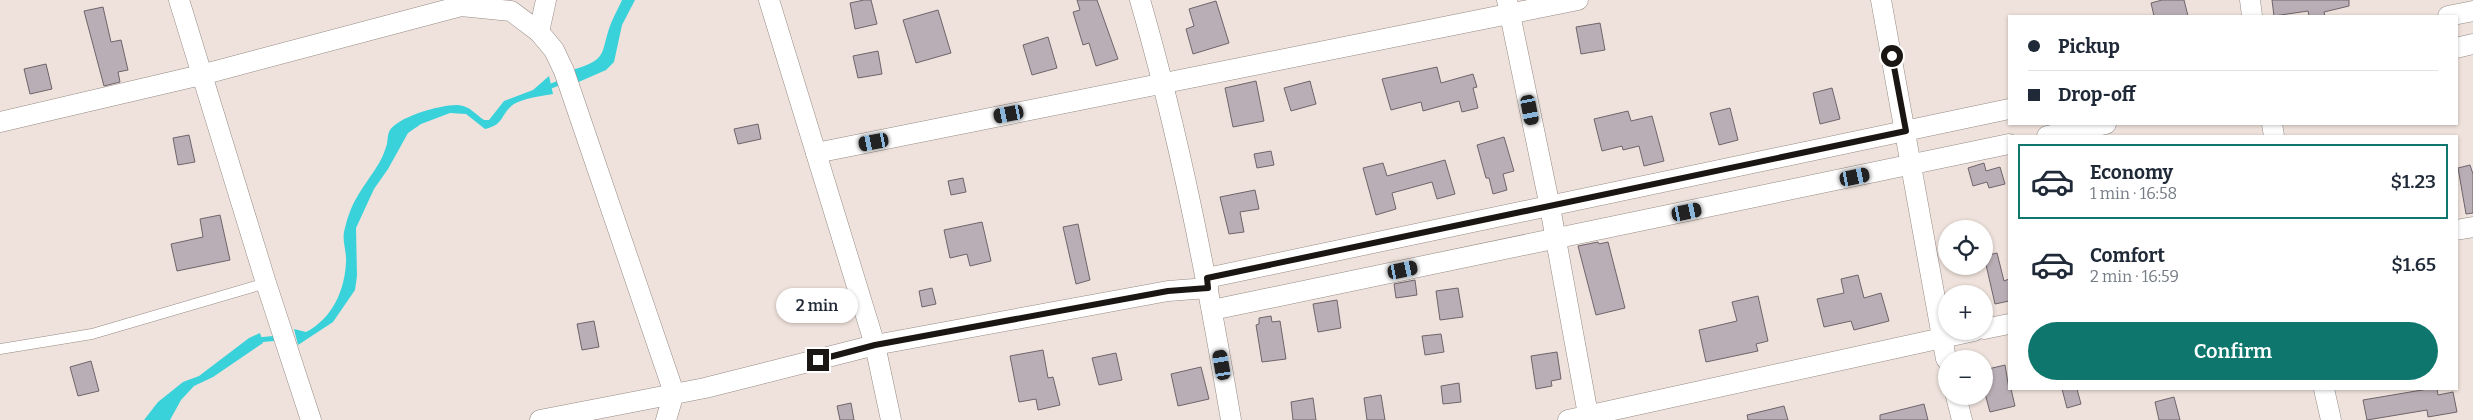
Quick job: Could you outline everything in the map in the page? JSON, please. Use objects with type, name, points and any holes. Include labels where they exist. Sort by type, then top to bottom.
[{"type":"street","points":[[179,0],[311,420]]},
{"type":"street","points":[[539,32],[546,0]]},
{"type":"street","points":[[769,0],[875,345],[891,420]]},
{"type":"street","points":[[1140,0],[1164,83],[1208,283],[1231,420]]},
{"type":"street","points":[[816,154],[1164,83],[1509,7],[1578,0]]},
{"type":"street","points":[[1881,0],[1906,131],[1938,320]]},
{"type":"street","points":[[2250,0],[2252,15]]},
{"type":"street","points":[[0,122],[201,75],[461,6],[511,11],[539,32],[554,50],[566,78],[674,393],[666,420]]},
{"type":"street","points":[[1509,7],[1550,207],[1589,418]]},
{"type":"street","points":[[2453,15],[2473,11]]},
{"type":"street","points":[[2458,48],[2473,44]]},
{"type":"street","points":[[540,420],[705,388],[875,345],[1208,283],[1550,207],[2008,109]]},
{"type":"street","points":[[2052,135],[2101,125]]},
{"type":"street","points":[[1212,310],[2008,144]]},
{"type":"street","points":[[2458,230],[2473,227]]},
{"type":"street","points":[[1993,327],[2008,324]]},
{"type":"street","points":[[1568,420],[1589,418],[1938,339]]},
{"type":"street","points":[[2324,390],[2331,420]]},
{"type":"street","points":[[1958,405],[1962,420]]},
{"type":"lane","points":[[0,349],[92,334],[269,291]]},
{"type":"water","points":[[622,0],[635,0],[622,25],[614,62],[606,70],[574,84],[572,70],[593,62],[602,53],[612,21]]},
{"type":"water","points":[[549,76],[553,94],[514,104],[496,125],[485,129],[466,114],[450,113],[421,124],[408,133],[388,169],[374,189],[356,228],[357,276],[355,290],[333,322],[298,345],[294,329],[306,332],[323,320],[330,312],[340,293],[345,273],[344,232],[348,218],[358,196],[382,158],[389,132],[393,126],[420,112],[451,105],[466,107],[484,120],[489,120],[504,101],[533,90]]},
{"type":"water","points":[[260,333],[263,343],[213,377],[194,386],[181,400],[170,420],[144,420],[158,402],[183,382],[199,376],[249,338]]},
{"type":"building","points":[[871,0],[877,24],[855,29],[850,3]]},
{"type":"building","points":[[1077,0],[1097,0],[1118,59],[1096,66],[1089,43],[1083,45],[1073,12],[1080,10]]},
{"type":"building","points":[[2162,0],[2184,0],[2188,15],[2154,15],[2151,3]]},
{"type":"building","points":[[2272,0],[2349,0],[2349,6],[2324,12],[2325,15],[2309,15],[2308,11],[2274,15]]},
{"type":"building","points":[[1216,1],[1229,43],[1193,54],[1186,29],[1194,26],[1189,9]]},
{"type":"building","points":[[103,7],[111,42],[121,40],[128,70],[118,72],[120,82],[104,86],[84,11]]},
{"type":"building","points":[[938,10],[951,53],[916,63],[903,20]]},
{"type":"building","points":[[1600,23],[1605,50],[1581,54],[1576,27]]},
{"type":"building","points":[[1048,37],[1057,68],[1032,75],[1023,45]]},
{"type":"building","points":[[878,51],[882,74],[858,78],[853,56]]},
{"type":"building","points":[[46,64],[52,89],[30,94],[24,69]]},
{"type":"building","points":[[1437,67],[1441,83],[1473,74],[1477,87],[1473,88],[1478,108],[1462,112],[1459,101],[1423,111],[1421,102],[1391,110],[1382,79]]},
{"type":"building","points":[[1256,81],[1264,121],[1233,127],[1225,88]]},
{"type":"building","points":[[1310,81],[1316,104],[1291,111],[1284,88]]},
{"type":"building","points":[[1832,88],[1840,119],[1820,124],[1813,93]]},
{"type":"building","points":[[1730,108],[1738,140],[1719,145],[1710,113]]},
{"type":"building","points":[[1628,111],[1631,121],[1652,116],[1664,161],[1644,166],[1639,146],[1623,150],[1622,146],[1602,151],[1594,119]]},
{"type":"building","points":[[758,124],[761,139],[738,144],[734,129]]},
{"type":"building","points":[[189,135],[195,162],[178,165],[173,138]]},
{"type":"building","points":[[1504,137],[1514,171],[1503,174],[1507,190],[1493,194],[1489,178],[1486,178],[1477,145]]},
{"type":"building","points":[[1271,151],[1274,165],[1257,168],[1254,154]]},
{"type":"building","points":[[1445,160],[1455,194],[1437,199],[1432,182],[1392,193],[1396,209],[1376,215],[1363,168],[1383,163],[1387,176]]},
{"type":"building","points":[[1984,163],[1986,171],[2000,167],[2005,184],[1989,188],[1987,182],[1973,186],[1968,168]]},
{"type":"building","points":[[2470,165],[2473,174],[2473,213],[2466,214],[2458,168]]},
{"type":"building","points":[[963,178],[966,192],[951,195],[948,181]]},
{"type":"building","points":[[1255,190],[1259,209],[1240,212],[1244,232],[1229,234],[1220,197]]},
{"type":"building","points":[[220,215],[230,260],[177,271],[171,244],[203,237],[200,219]]},
{"type":"building","points":[[982,222],[991,261],[970,266],[967,254],[950,258],[944,230]]},
{"type":"building","points":[[1078,224],[1090,280],[1076,284],[1063,227]]},
{"type":"building","points":[[1598,242],[1599,244],[1608,242],[1625,308],[1596,315],[1578,246]]},
{"type":"building","points":[[1997,253],[2004,281],[2008,279],[2008,301],[1995,304],[1993,285],[1991,285],[1988,275],[1993,275],[1993,254]]},
{"type":"building","points":[[1858,275],[1864,298],[1881,293],[1889,321],[1854,330],[1851,321],[1824,327],[1817,299],[1844,293],[1841,279]]},
{"type":"building","points":[[1415,280],[1417,295],[1396,298],[1394,284]]},
{"type":"building","points":[[932,288],[936,304],[922,307],[919,291]]},
{"type":"building","points":[[1458,288],[1463,317],[1440,320],[1436,291]]},
{"type":"building","points":[[1758,296],[1768,341],[1756,344],[1758,351],[1706,362],[1699,330],[1737,321],[1732,302]]},
{"type":"building","points":[[1337,300],[1341,328],[1318,332],[1313,304]]},
{"type":"building","points":[[1271,316],[1272,322],[1280,321],[1286,359],[1262,362],[1256,325],[1259,324],[1259,318]]},
{"type":"building","points":[[594,321],[599,347],[582,350],[577,324]]},
{"type":"building","points":[[1441,334],[1444,352],[1425,355],[1422,336]]},
{"type":"building","points":[[1043,350],[1048,378],[1053,377],[1060,405],[1038,410],[1036,399],[1019,402],[1010,356]]},
{"type":"building","points":[[1557,352],[1561,379],[1551,381],[1552,386],[1536,389],[1531,356]]},
{"type":"building","points":[[1116,353],[1122,380],[1099,385],[1092,358]]},
{"type":"building","points":[[91,361],[99,391],[78,396],[70,367]]},
{"type":"building","points":[[2005,365],[2008,390],[2011,390],[2015,406],[1990,412],[1988,405],[1993,405],[1993,368]]},
{"type":"building","points":[[1201,367],[1209,399],[1178,406],[1171,374]]},
{"type":"building","points":[[1459,383],[1461,402],[1443,404],[1441,386]]},
{"type":"building","points":[[2062,390],[2077,390],[2081,404],[2067,408]]},
{"type":"building","points":[[2422,390],[2437,390],[2438,395],[2453,392],[2457,412],[2428,417],[2427,410],[2367,420],[2363,400]]},
{"type":"building","points":[[1381,395],[1385,420],[1367,420],[1364,398]]},
{"type":"building","points":[[2174,397],[2180,420],[2159,420],[2155,402]]},
{"type":"building","points":[[1313,398],[1316,420],[1293,420],[1291,402]]},
{"type":"building","points":[[851,403],[854,420],[840,420],[837,406]]},
{"type":"building","points":[[1924,404],[1928,420],[1880,420],[1880,415]]},
{"type":"building","points":[[1784,406],[1788,420],[1748,420],[1747,415]]},
{"type":"waterway","points":[[546,88],[564,81]]},
{"type":"waterway","points":[[257,340],[279,338]]},
{"type":"route","points":[[818,360],[875,345],[1168,291],[1208,288],[1207,278],[1906,131],[1892,56]]}]
